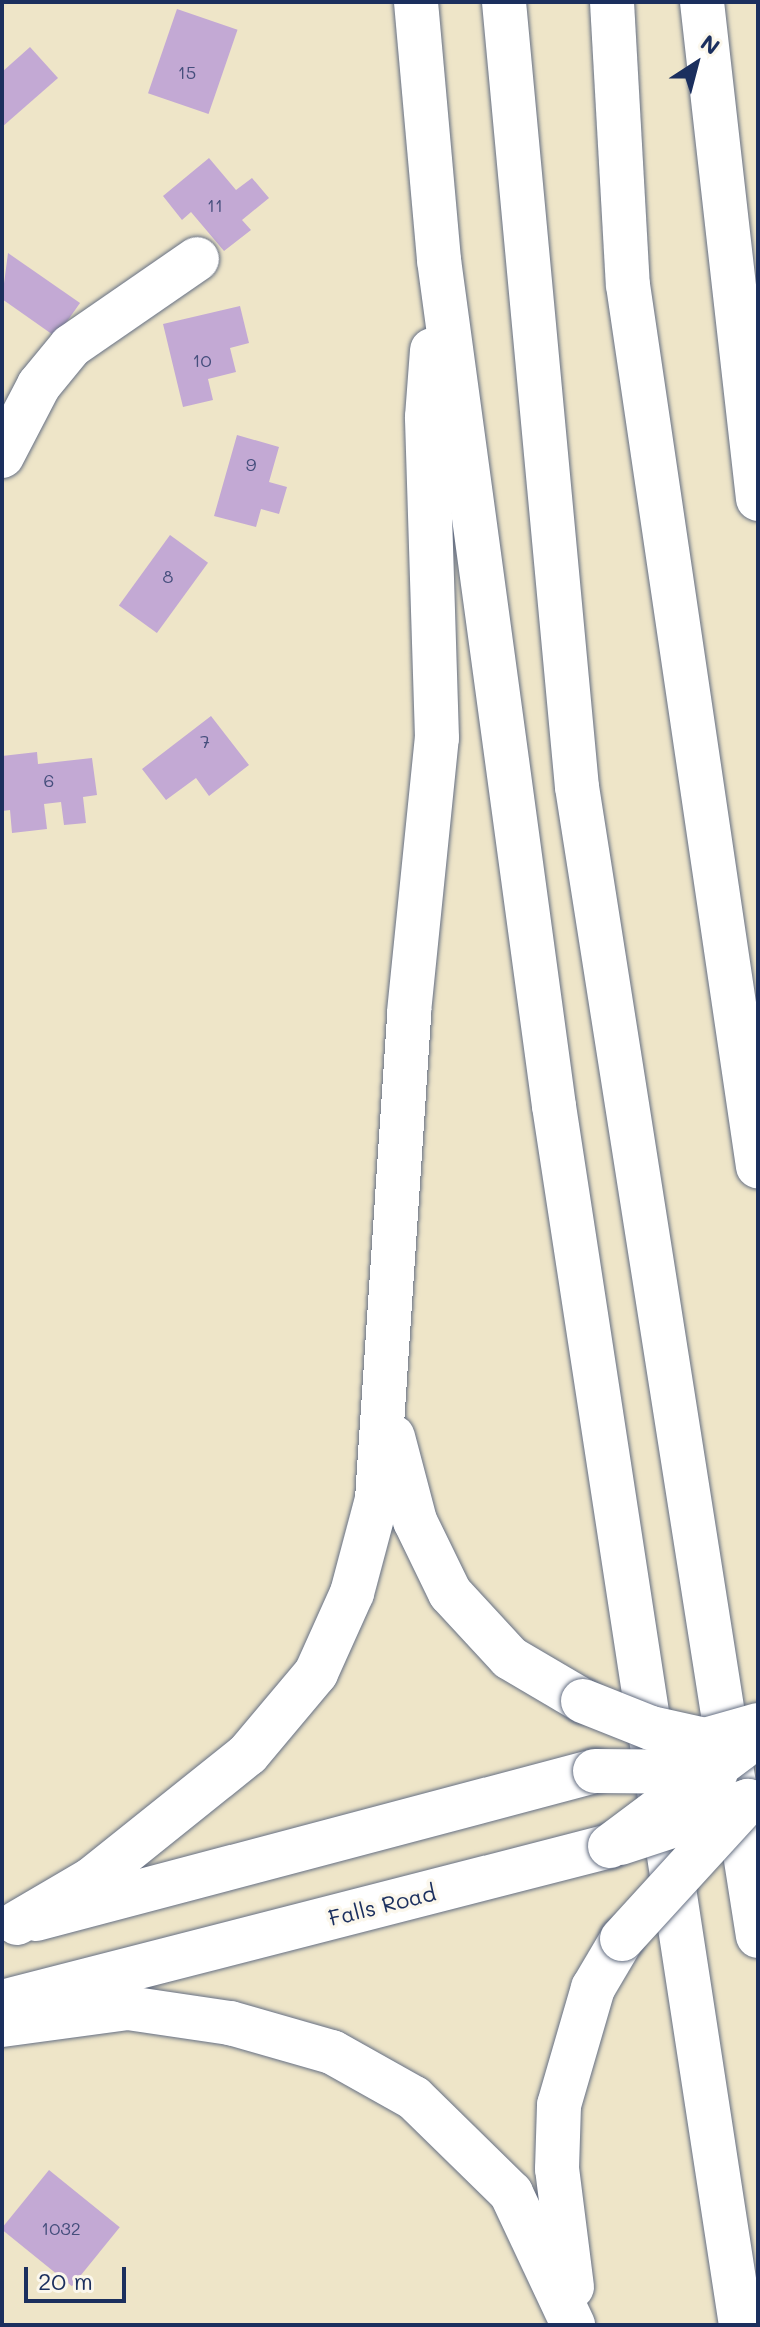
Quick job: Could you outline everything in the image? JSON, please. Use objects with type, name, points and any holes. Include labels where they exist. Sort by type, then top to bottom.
[{"type":"main road","points":[[416,2],[439,260],[554,1106],[741,2325]]},
{"type":"main road","points":[[504,2],[577,787],[758,1936]]},
{"type":"main road","points":[[612,2],[628,285],[758,1166]]},
{"type":"main road","points":[[702,2],[705,58],[758,499]]},
{"type":"main road","points":[[705,58],[758,348]]},
{"type":"main road","points":[[4,457],[39,385],[71,346],[197,259]]},
{"type":"main road","points":[[10,1925],[169,1821],[248,1754],[316,1673],[355,1580],[377,1499],[386,1408],[409,1012],[437,738],[427,417],[439,260]]},
{"type":"main road","points":[[386,1408],[415,1521],[450,1593],[510,1658],[583,1701],[745,1763]]},
{"type":"main road","points":[[10,1925],[595,1771],[745,1763]]},
{"type":"main road","points":[[575,2325],[557,2169],[559,2105],[569,2050],[622,1939],[745,1763]]},
{"type":"main road","name":"Falls Road","points":[[2,2002],[610,1846],[745,1763]]},
{"type":"main road","points":[[2,2025],[128,2008],[230,2023],[332,2052],[414,2098],[511,2193],[575,2325]]},
{"type":"building","points":[[177,9],[238,30],[209,114],[148,93]]},
{"type":"building","points":[[30,47],[58,78],[2,127],[2,72]]},
{"type":"building","points":[[209,158],[236,190],[252,178],[269,198],[242,220],[251,230],[224,251],[191,212],[182,220],[163,196]]},
{"type":"building","points":[[8,253],[80,303],[56,337],[2,299]]},
{"type":"building","points":[[240,306],[249,343],[230,348],[236,372],[208,379],[213,400],[183,407],[163,324]]},
{"type":"building","points":[[237,435],[279,447],[269,482],[287,487],[279,514],[261,509],[256,527],[214,516]]},
{"type":"building","points":[[170,535],[208,563],[157,633],[119,605]]},
{"type":"building","points":[[211,716],[249,765],[209,796],[196,778],[166,800],[142,769]]},
{"type":"building","points":[[37,752],[38,764],[92,758],[97,795],[83,797],[86,823],[64,825],[61,802],[44,804],[47,829],[12,833],[10,810],[2,811],[2,756]]},
{"type":"building","points":[[49,2170],[120,2227],[72,2286],[2,2230]]}]
